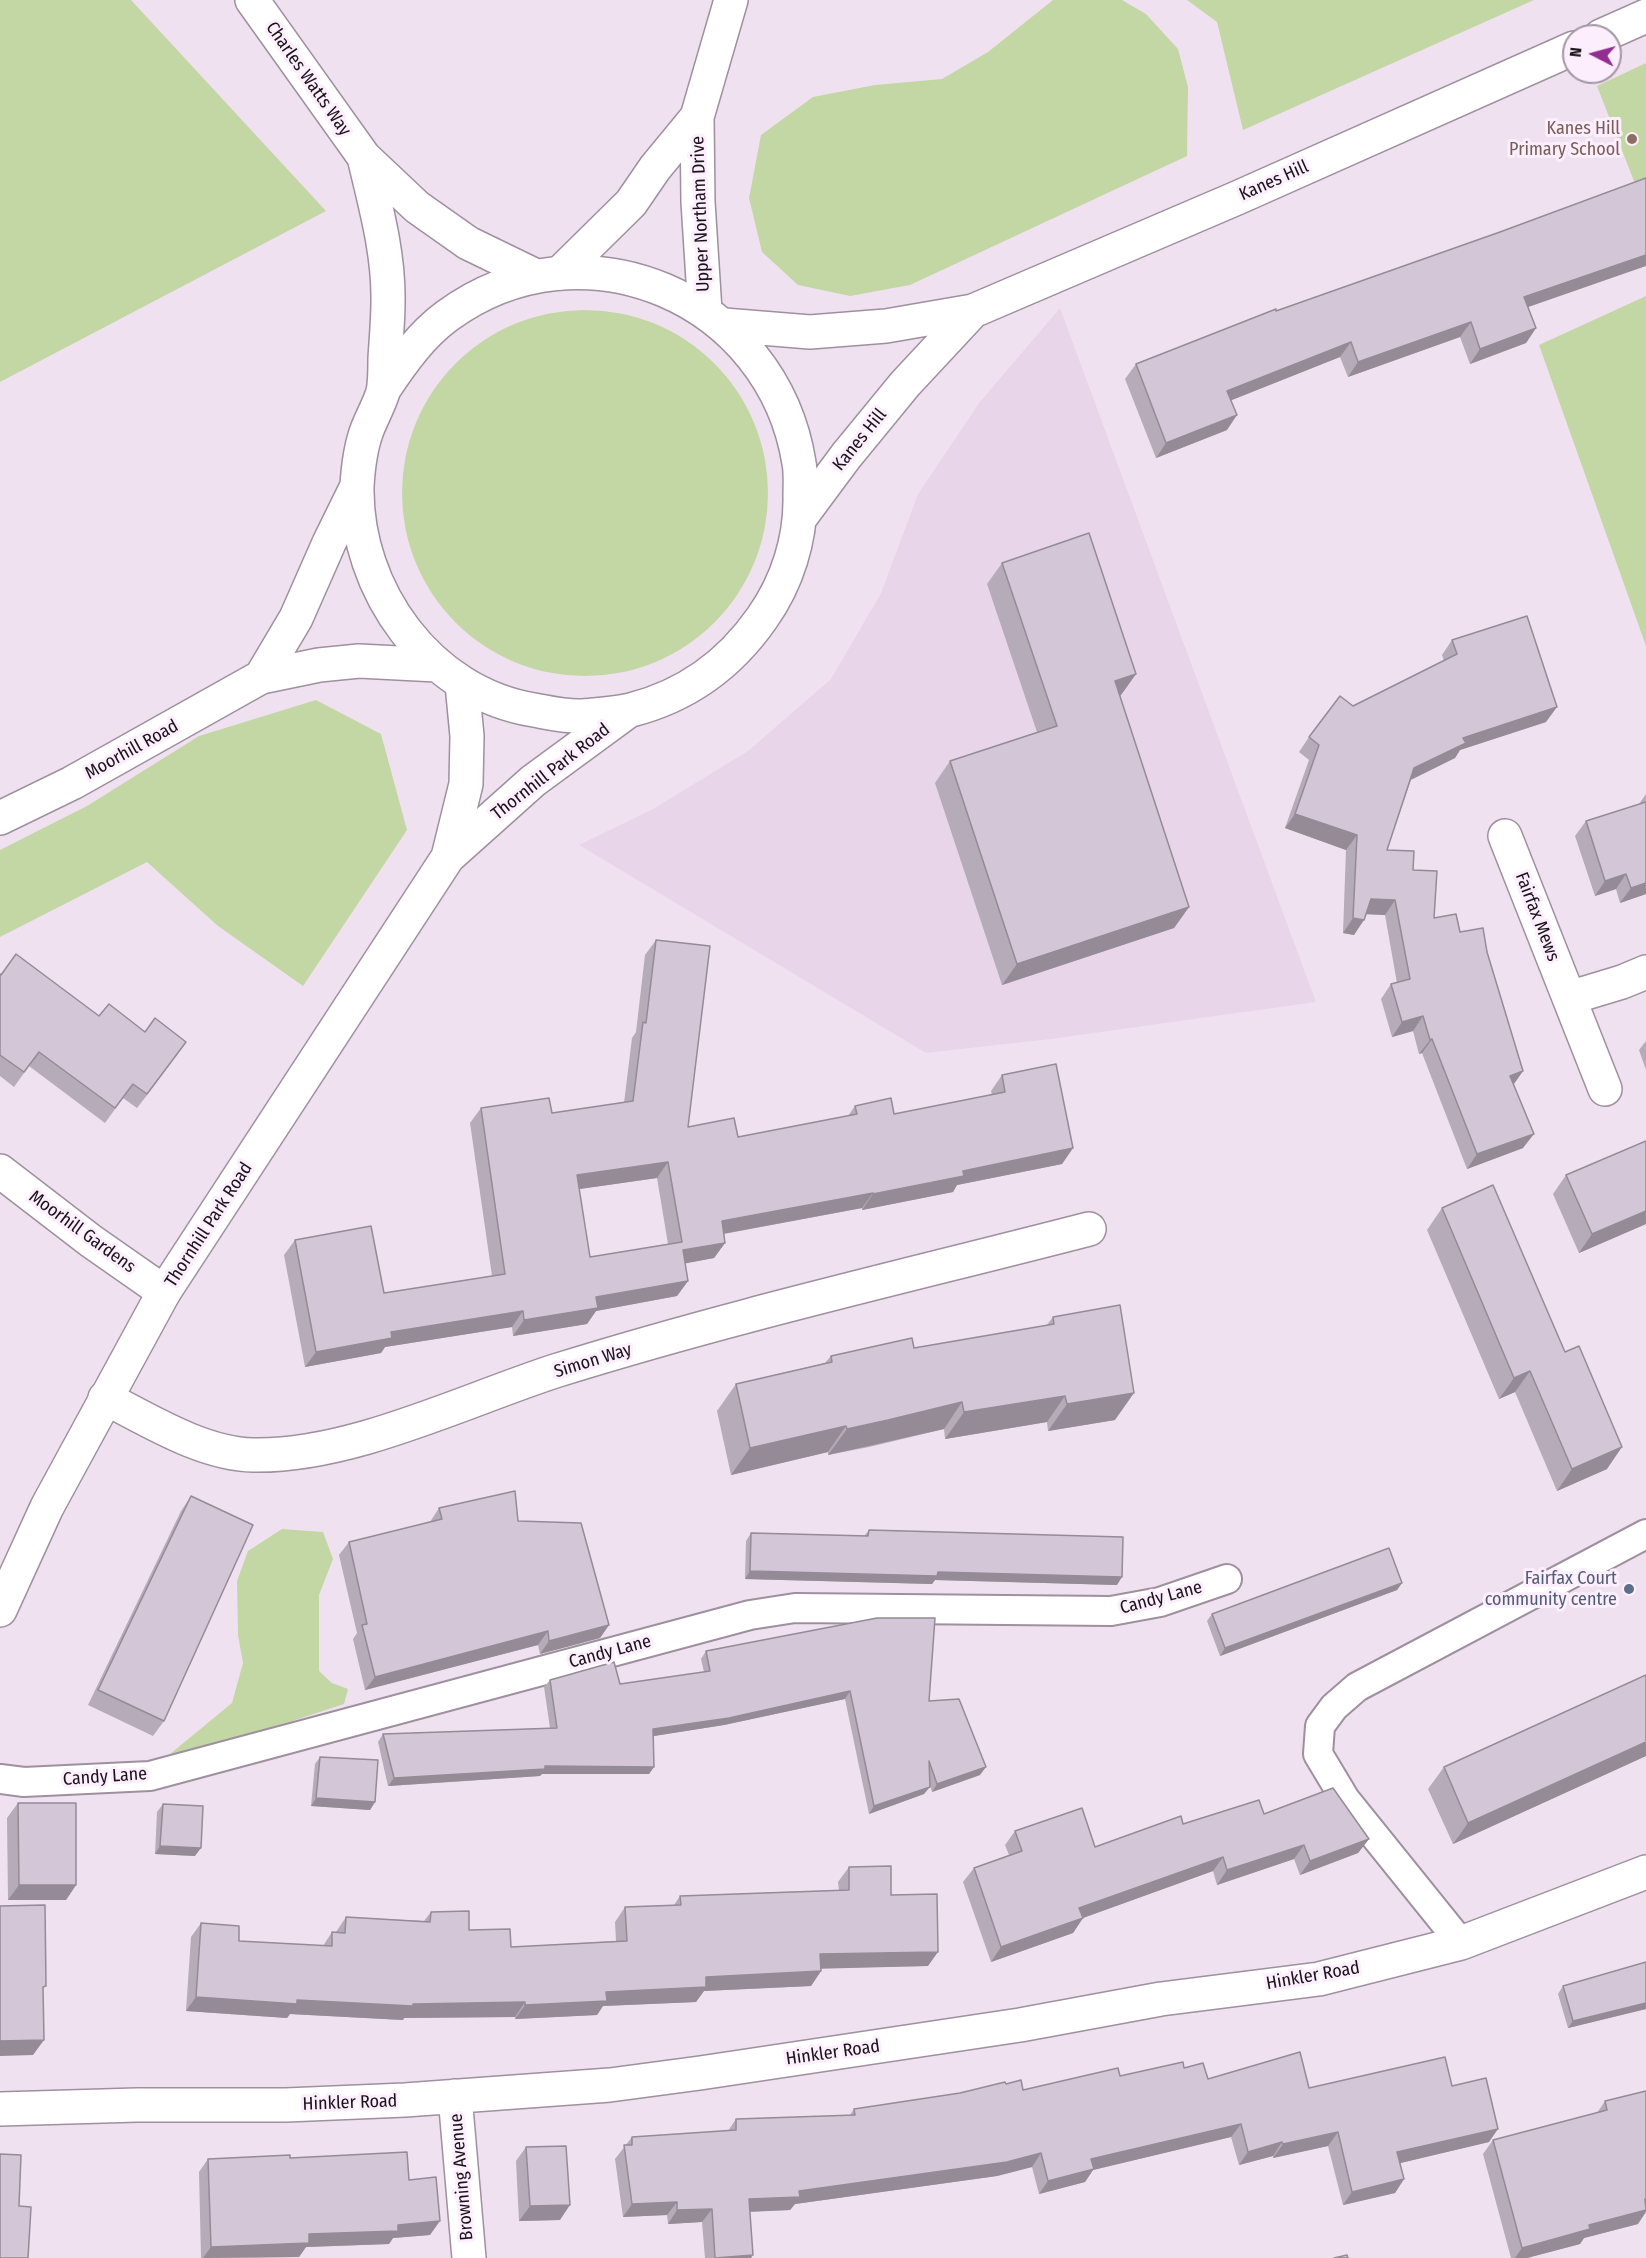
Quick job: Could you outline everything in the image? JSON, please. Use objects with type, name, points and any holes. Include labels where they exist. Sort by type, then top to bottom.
[{"type":"main road","name":"Charles Watts Way","points":[[252,0],[364,157],[417,207],[468,243],[548,274]]},
{"type":"main road","name":"Upper Northam Drive","points":[[714,318],[698,202],[697,117],[731,0]]},
{"type":"main road","points":[[1622,27],[1646,16]]},
{"type":"main road","name":"Kanes Hill","points":[[714,318],[810,332],[886,326],[973,312],[1562,53]]},
{"type":"main road","name":"Upper Northam Drive","points":[[548,274],[631,203],[655,168],[697,117]]},
{"type":"main road","name":"Charles Watts Way","points":[[364,157],[382,235],[388,297],[384,389]]},
{"type":"main road","points":[[598,273],[636,279],[671,292],[714,318],[760,365],[786,412],[799,464],[800,518],[791,563],[772,605],[745,642],[711,673],[672,697],[628,711],[571,717],[515,707],[450,674],[402,628],[376,584],[362,536],[357,485],[365,436],[384,389],[411,349],[447,316],[489,291],[548,274],[598,273]]},
{"type":"main road","name":"Kanes Hill","points":[[800,518],[846,456],[905,384],[973,312]]},
{"type":"main road","name":"Moorhill Road","points":[[261,677],[297,618],[357,485]]},
{"type":"main road","name":"Moorhill Road","points":[[0,818],[72,783],[261,677],[319,665],[359,661],[450,674]]},
{"type":"main road","name":"Thornhill Park Road","points":[[448,857],[466,784],[467,736],[450,674]]},
{"type":"main road","name":"Thornhill Park Road","points":[[0,1610],[46,1507],[164,1292],[448,857],[533,781],[628,711]]},
{"type":"main road","name":"Fairfax Mews","points":[[1505,836],[1605,1089]]},
{"type":"main road","points":[[1569,998],[1646,972]]},
{"type":"main road","name":"Moorhill Gardens","points":[[0,1171],[91,1241],[164,1292]]},
{"type":"main road","name":"Simon Way","points":[[105,1398],[164,1428],[214,1449],[250,1455],[303,1451],[343,1443],[394,1428],[555,1372],[680,1335],[1089,1229]]},
{"type":"main road","name":"Hinkler Road","points":[[0,2109],[137,2105],[285,2105],[610,2085],[1020,2025],[1161,1999],[1319,1979],[1461,1943],[1646,1872]]},
{"type":"main road","name":"Browning Avenue","points":[[455,2096],[470,2258]]},
{"type":"lane","points":[[1461,1943],[1345,1799],[1318,1754],[1320,1726],[1334,1707],[1357,1687],[1646,1534]]},
{"type":"lane","name":"Candy Lane","points":[[0,1779],[24,1782],[150,1776],[750,1615],[795,1608],[1111,1611],[1160,1602],[1227,1578]]},
{"type":"shaded area","points":[[1060,308],[1316,1002],[1051,1039],[926,1053],[579,845],[653,809],[748,751],[831,679],[881,593],[918,494],[979,403]]},
{"type":"green space","points":[[0,0],[131,0],[326,211],[0,382]]},
{"type":"green space","points":[[1053,0],[1122,0],[1146,14],[1178,49],[1188,87],[1187,156],[910,285],[850,296],[798,285],[762,252],[749,198],[761,135],[813,97],[875,85],[942,79],[988,52]]},
{"type":"green space","points":[[1187,0],[1534,0],[1243,130],[1217,22]]},
{"type":"green space","name":"Kanes Hill Primary School","points":[[1646,63],[1646,212],[1597,86],[1622,84],[1622,74]]},
{"type":"green space","points":[[1646,296],[1646,646],[1539,345]]},
{"type":"green space","points":[[585,310],[621,314],[655,324],[687,341],[714,364],[737,391],[754,423],[764,457],[768,493],[764,529],[754,563],[737,595],[714,622],[687,645],[655,662],[621,672],[585,676],[549,672],[515,662],[483,645],[456,622],[433,595],[416,563],[406,529],[402,493],[406,457],[416,423],[433,391],[456,364],[483,341],[515,324],[549,314]]},
{"type":"green space","points":[[316,700],[381,734],[407,830],[303,986],[218,926],[147,862],[0,937],[0,850],[87,806],[199,736]]},
{"type":"green space","points":[[282,1529],[323,1532],[333,1559],[319,1595],[319,1671],[332,1683],[348,1689],[344,1704],[207,1749],[170,1754],[232,1703],[243,1663],[238,1635],[237,1581],[248,1551]]},
{"type":"building","points":[[1646,178],[1646,255],[1524,297],[1536,328],[1480,349],[1471,322],[1358,362],[1351,342],[1227,391],[1237,415],[1166,443],[1136,364],[1276,309],[1276,311],[1500,232]]},
{"type":"building","points":[[1089,533],[1136,674],[1115,681],[1189,907],[1017,964],[950,761],[1057,726],[1002,563]]},
{"type":"building","points":[[1527,616],[1557,707],[1463,738],[1466,743],[1414,768],[1387,850],[1414,851],[1413,870],[1437,871],[1434,918],[1456,914],[1460,932],[1483,928],[1487,952],[1523,1071],[1510,1076],[1534,1134],[1477,1154],[1432,1039],[1430,1040],[1423,1016],[1402,1022],[1391,984],[1410,979],[1395,900],[1371,899],[1364,920],[1353,918],[1357,835],[1295,814],[1319,745],[1309,737],[1340,696],[1353,706],[1457,654],[1452,640]]},
{"type":"building","points":[[1646,802],[1646,883],[1631,888],[1626,874],[1605,881],[1586,821]]},
{"type":"building","points":[[656,940],[710,946],[688,1127],[734,1118],[738,1137],[857,1114],[855,1106],[891,1098],[894,1114],[1005,1092],[1002,1075],[1056,1064],[1073,1148],[963,1171],[964,1176],[722,1221],[725,1243],[683,1250],[688,1281],[596,1297],[598,1308],[524,1320],[523,1311],[391,1332],[392,1338],[316,1352],[295,1240],[371,1226],[384,1293],[505,1274],[481,1108],[549,1098],[552,1113],[633,1101],[643,1022],[646,1023]],"holes":[[[668,1162],[682,1242],[590,1257],[577,1175]]]},
{"type":"building","points":[[16,954],[99,1016],[109,1004],[145,1032],[155,1018],[186,1042],[147,1094],[133,1084],[115,1108],[39,1052],[24,1072],[0,1055],[0,974]]},
{"type":"building","points":[[1646,1141],[1646,1211],[1592,1234],[1566,1175]]},
{"type":"building","points":[[1493,1185],[1565,1352],[1579,1346],[1622,1447],[1572,1469],[1530,1371],[1514,1378],[1442,1208]]},
{"type":"building","points":[[1120,1305],[1134,1393],[1067,1404],[1065,1396],[964,1412],[962,1402],[847,1429],[846,1426],[750,1448],[736,1384],[832,1362],[831,1356],[912,1338],[914,1348],[1054,1324],[1053,1317]]},
{"type":"building","points":[[515,1491],[518,1521],[581,1523],[609,1625],[549,1641],[548,1631],[375,1677],[362,1625],[367,1624],[349,1542],[442,1519],[439,1508]]},
{"type":"building","points":[[191,1496],[253,1525],[164,1721],[98,1690]]},
{"type":"building","points":[[869,1530],[1123,1537],[1122,1577],[938,1572],[937,1576],[750,1571],[751,1533],[868,1536]]},
{"type":"building","points":[[1389,1548],[1402,1583],[1225,1648],[1212,1614]]},
{"type":"building","points":[[877,1618],[935,1618],[929,1701],[959,1699],[986,1767],[937,1784],[929,1761],[930,1787],[874,1806],[850,1691],[729,1718],[653,1729],[654,1767],[545,1766],[545,1769],[394,1778],[383,1734],[557,1728],[550,1680],[614,1662],[620,1684],[710,1671],[706,1651]]},
{"type":"building","points":[[1646,1675],[1646,1742],[1468,1823],[1444,1767]]},
{"type":"building","points":[[320,1757],[378,1760],[375,1802],[316,1798]]},
{"type":"building","points":[[1333,1788],[1369,1839],[1310,1861],[1304,1845],[1227,1870],[1223,1857],[1079,1908],[1083,1918],[1001,1947],[974,1868],[1022,1851],[1015,1831],[1082,1808],[1095,1847],[1181,1816],[1183,1824],[1259,1800],[1264,1814]]},
{"type":"building","points":[[18,1803],[76,1803],[76,1885],[19,1885]]},
{"type":"building","points":[[163,1804],[203,1806],[201,1848],[160,1846]]},
{"type":"building","points":[[891,1866],[891,1895],[937,1894],[938,1952],[820,1954],[821,1971],[706,1977],[706,1987],[606,1992],[607,2001],[525,2005],[525,2002],[413,2004],[413,2006],[297,2000],[297,2004],[196,1997],[201,1923],[239,1926],[239,1941],[332,1946],[332,1932],[345,1933],[346,1917],[430,1922],[431,1912],[469,1911],[469,1930],[510,1929],[511,1947],[627,1941],[625,1907],[681,1905],[680,1896],[849,1890],[849,1867]]},
{"type":"building","points":[[45,1905],[44,2040],[0,2041],[0,1906]]},
{"type":"building","points":[[1646,1962],[1646,2003],[1573,2021],[1563,1986]]},
{"type":"building","points":[[1300,2052],[1309,2088],[1445,2057],[1452,2086],[1486,2078],[1498,2129],[1397,2152],[1404,2179],[1352,2192],[1338,2132],[1283,2144],[1282,2142],[1248,2152],[1241,2124],[1091,2159],[1094,2169],[1048,2181],[1041,2153],[1007,2162],[799,2191],[800,2197],[749,2199],[753,2255],[715,2258],[712,2209],[677,2210],[677,2202],[632,2204],[624,2145],[632,2145],[632,2137],[736,2130],[736,2119],[855,2115],[854,2109],[960,2093],[1005,2082],[1006,2084],[1021,2080],[1023,2090],[1118,2068],[1120,2076],[1183,2062],[1184,2068],[1203,2063],[1208,2079]]},
{"type":"building","points":[[1646,2091],[1646,2210],[1589,2225],[1590,2229],[1522,2248],[1493,2140],[1607,2110],[1605,2101]]},
{"type":"building","points":[[566,2146],[570,2205],[530,2206],[526,2147]]},
{"type":"building","points":[[407,2152],[409,2180],[436,2177],[440,2221],[398,2225],[398,2231],[309,2234],[309,2243],[211,2247],[208,2159],[290,2155],[290,2158]]},
{"type":"building","points":[[0,2154],[21,2155],[19,2206],[31,2207],[28,2258],[0,2258]]},
{"type":"place","name":"Kanes Hill Primary School","points":[[1632,139]]},
{"type":"place","name":"Fairfax Court community centre","points":[[1629,1589]]}]
